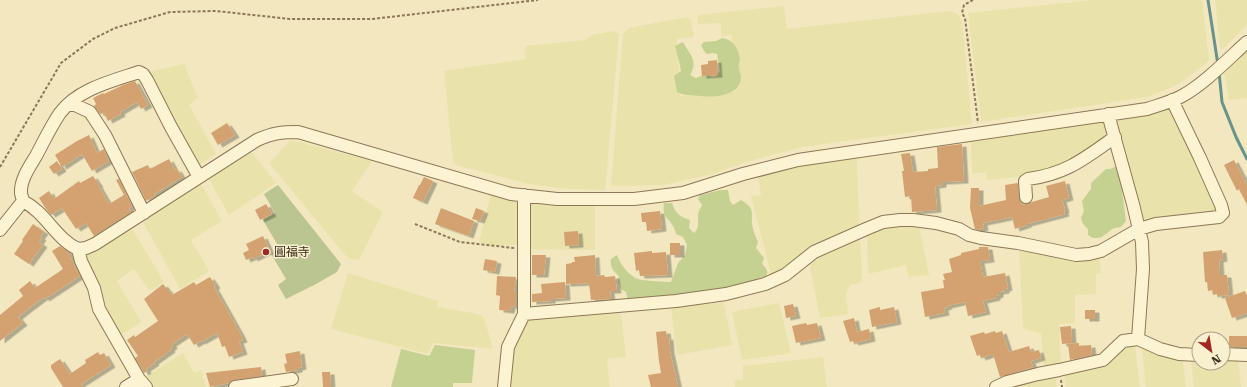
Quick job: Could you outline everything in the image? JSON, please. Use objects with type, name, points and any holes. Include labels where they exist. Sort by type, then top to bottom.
[{"type":"street","points":[[78,250],[95,244],[257,140],[272,134],[298,132],[504,192],[556,200],[634,199],[683,193],[743,174],[798,160],[1147,109],[1183,96],[1202,82],[1247,42]]},
{"type":"street","points":[[23,202],[21,192],[22,182],[51,128],[67,105],[85,92],[139,72],[143,74],[199,177]]},
{"type":"street","points":[[524,314],[676,301],[726,294],[765,284],[785,275],[814,252],[883,222],[912,220],[936,224],[959,229],[969,235],[981,238],[1018,243],[1076,255],[1101,251],[1139,229],[1156,224],[1219,217],[1222,213],[1221,205],[1172,100]]},
{"type":"street","points":[[67,105],[75,105],[90,112],[105,135],[144,213]]},
{"type":"street","points":[[1108,114],[1142,242],[1143,269],[1138,340]]},
{"type":"street","points":[[1026,197],[1025,181],[1070,168],[1115,137]]},
{"type":"street","points":[[504,387],[508,347],[524,314],[524,195]]},
{"type":"street","points":[[0,230],[23,202]]},
{"type":"street","points":[[23,202],[36,208],[67,243],[78,250],[81,261],[94,288],[99,309],[142,383],[126,387]]},
{"type":"street","points":[[996,387],[1007,382],[1038,374],[1103,360],[1123,341],[1138,340],[1160,349],[1179,354],[1191,355]]},
{"type":"street","points":[[1231,354],[1247,355]]},
{"type":"street","points":[[235,387],[292,379]]},
{"type":"path","points":[[0,167],[61,63],[93,39],[115,28],[170,12],[216,11],[290,19],[372,19],[538,0]]},
{"type":"path","points":[[973,0],[964,5],[962,13],[965,18],[980,134]]},
{"type":"path","points":[[415,224],[460,242],[500,247],[524,248]]},
{"type":"shaded area","points":[[1094,0],[1202,0],[1209,61],[1184,80],[1170,88],[1147,97],[981,122],[968,13]]},
{"type":"shaded area","points":[[1215,0],[1247,0],[1247,25],[1223,49],[1220,48]]},
{"type":"shaded area","points":[[784,6],[787,29],[949,11],[958,14],[962,22],[972,124],[802,147],[746,162],[712,174],[663,185],[611,186],[623,34],[629,28],[687,17],[691,20],[694,37],[677,39],[680,96],[735,91],[732,35],[721,36],[721,23],[698,24],[698,15]]},
{"type":"shaded area","points":[[614,31],[619,34],[605,190],[568,189],[529,184],[456,165],[453,161],[444,71],[526,59],[525,46],[585,40],[592,35]]},
{"type":"shaded area","points":[[1247,50],[1247,98],[1229,100],[1224,71]]},
{"type":"shaded area","points":[[184,64],[198,98],[189,105],[216,154],[197,167],[149,72]]},
{"type":"shaded area","points":[[1169,109],[1193,156],[1216,208],[1213,213],[1144,221],[1140,218],[1117,123],[1122,117],[1143,115]]},
{"type":"shaded area","points":[[1104,121],[1111,135],[1076,161],[1027,176],[987,180],[986,172],[972,174],[971,142]]},
{"type":"shaded area","points":[[291,140],[372,161],[352,191],[383,212],[359,260],[350,259],[346,256],[269,163]]},
{"type":"shaded area","points":[[250,150],[276,183],[229,215],[207,176]]},
{"type":"shaded area","points":[[855,157],[857,159],[859,225],[857,228],[808,250],[781,270],[771,274],[751,196],[761,195],[758,177],[789,168]]},
{"type":"shaded area","points":[[200,182],[222,221],[191,240],[209,271],[180,289],[143,222],[144,217]]},
{"type":"shaded area","points":[[491,193],[521,200],[519,245],[490,245],[479,242]]},
{"type":"shaded area","points":[[530,203],[595,205],[595,250],[527,249]]},
{"type":"shaded area","points":[[893,224],[919,225],[929,275],[909,277],[906,265],[868,274],[867,236],[872,231]]},
{"type":"shaded area","points":[[126,229],[133,230],[164,282],[150,291],[134,269],[117,281],[141,322],[121,335],[102,303],[86,258],[87,254]]},
{"type":"shaded area","points":[[857,237],[860,239],[862,276],[860,283],[850,285],[846,294],[848,314],[820,318],[809,262],[818,255]]},
{"type":"shaded area","points":[[1019,248],[1099,255],[1101,274],[1096,274],[1096,294],[1075,295],[1075,323],[1059,324],[1061,365],[1044,366],[1041,333],[1027,330],[1023,327]]},
{"type":"shaded area","points":[[348,273],[438,301],[437,307],[479,314],[484,318],[493,349],[433,343],[428,354],[331,329]]},
{"type":"shaded area","points":[[724,303],[732,345],[677,355],[671,306]]},
{"type":"shaded area","points":[[779,303],[791,353],[742,360],[732,312]]},
{"type":"shaded area","points":[[618,311],[621,316],[626,357],[607,359],[610,387],[507,387],[515,343],[528,318]]},
{"type":"shaded area","points":[[1126,347],[1135,347],[1140,387],[1066,387],[1064,375],[1066,373]]},
{"type":"shaded area","points":[[1142,347],[1183,360],[1186,387],[1146,387]]},
{"type":"shaded area","points":[[183,353],[194,373],[201,370],[206,387],[151,387],[144,378]]},
{"type":"shaded area","points":[[823,357],[827,387],[735,387],[734,381],[743,379],[743,366]]},
{"type":"shaded area","points":[[1231,360],[1238,360],[1241,387],[1194,387],[1192,371],[1231,371]]},
{"type":"shaded area","points":[[1055,376],[1057,387],[1013,387]]},
{"type":"green space","points":[[722,38],[735,45],[739,55],[741,77],[740,83],[736,88],[732,92],[712,97],[686,95],[677,92],[674,76],[681,71],[675,46],[683,42],[692,57],[694,65],[690,75],[696,78],[706,74],[714,77],[720,71],[717,54],[707,54],[701,45],[704,42],[716,41]]},
{"type":"green space","points":[[1117,166],[1122,185],[1126,221],[1121,227],[1112,229],[1101,237],[1093,238],[1088,235],[1088,229],[1083,224],[1081,218],[1084,211],[1082,201],[1091,189],[1091,183],[1106,169]]},
{"type":"green space","points":[[278,185],[341,264],[337,272],[286,299],[278,285],[286,279],[271,254],[280,249],[263,220],[275,213],[264,194]]},
{"type":"green space","points":[[721,190],[728,190],[730,201],[733,205],[741,200],[751,208],[752,226],[758,242],[756,248],[764,258],[762,264],[767,271],[766,276],[755,280],[750,284],[724,290],[628,301],[626,292],[621,289],[618,282],[619,276],[612,267],[611,259],[617,255],[625,269],[638,279],[671,282],[678,263],[685,255],[687,245],[683,237],[676,234],[664,213],[664,203],[672,203],[678,214],[690,220],[689,228],[694,233],[698,225],[698,215],[702,205],[698,199],[700,195]]},
{"type":"green space","points":[[435,345],[475,350],[472,383],[453,383],[453,387],[391,387],[401,349],[429,356]]},
{"type":"building","points":[[717,60],[718,75],[702,76],[701,65],[708,64],[708,61]]},
{"type":"building","points":[[135,81],[148,105],[141,109],[137,102],[120,112],[121,114],[108,121],[104,113],[100,114],[94,106],[96,104],[93,98]]},
{"type":"building","points":[[227,123],[235,135],[218,145],[211,133]]},
{"type":"building","points":[[89,135],[97,153],[104,149],[109,161],[92,171],[82,154],[62,167],[55,155]]},
{"type":"building","points":[[962,144],[964,181],[942,182],[942,185],[935,186],[937,210],[912,212],[911,196],[905,197],[902,171],[904,171],[901,154],[910,153],[913,172],[928,171],[928,169],[938,168],[937,147]]},
{"type":"building","points":[[169,159],[175,170],[177,169],[182,177],[154,194],[155,196],[146,201],[132,172],[148,165],[150,169]]},
{"type":"building","points":[[1234,160],[1247,185],[1247,205],[1239,189],[1237,191],[1224,165]]},
{"type":"building","points":[[57,161],[62,169],[54,174],[49,167]]},
{"type":"building","points":[[93,176],[109,204],[124,195],[116,180],[119,179],[132,206],[129,208],[131,212],[94,236],[86,223],[76,229],[62,208],[51,215],[39,198],[49,191],[54,199],[79,181],[80,183]]},
{"type":"building","points":[[424,177],[433,181],[423,202],[413,198]]},
{"type":"building","points":[[1065,181],[1069,198],[1062,200],[1065,214],[1027,224],[1015,229],[1012,217],[983,223],[984,228],[978,230],[975,229],[970,208],[971,188],[979,188],[979,206],[1006,200],[1005,185],[1018,183],[1019,197],[1022,205],[1049,197],[1046,186]]},
{"type":"building","points":[[266,204],[272,214],[260,220],[255,210]]},
{"type":"building","points":[[441,208],[474,221],[469,236],[435,224]]},
{"type":"building","points":[[476,208],[484,211],[480,221],[472,219]]},
{"type":"building","points":[[660,211],[662,229],[647,231],[646,222],[642,222],[641,213]]},
{"type":"building","points":[[33,224],[44,232],[40,237],[42,238],[39,242],[43,245],[29,264],[14,254]]},
{"type":"building","points":[[578,231],[579,245],[565,246],[564,232]]},
{"type":"building","points":[[263,236],[270,251],[253,259],[253,257],[246,260],[243,253],[249,250],[246,244]]},
{"type":"building","points":[[670,243],[680,243],[680,255],[670,255]]},
{"type":"building","points":[[60,246],[67,251],[80,276],[45,299],[44,297],[18,317],[23,323],[0,341],[0,315],[23,296],[19,290],[30,281],[35,288],[63,269],[52,251]]},
{"type":"building","points":[[979,247],[988,247],[990,260],[980,261],[983,277],[1005,273],[1008,288],[1005,289],[1005,291],[999,292],[999,295],[996,296],[996,298],[983,301],[986,312],[968,316],[965,302],[947,306],[948,307],[944,308],[945,313],[925,317],[921,292],[944,288],[943,280],[945,280],[943,274],[952,272],[949,259],[961,255],[961,253],[979,249]]},
{"type":"building","points":[[1222,250],[1223,259],[1219,260],[1220,275],[1227,275],[1229,295],[1217,296],[1217,294],[1213,295],[1213,290],[1208,291],[1207,282],[1205,282],[1203,252]]},
{"type":"building","points":[[652,251],[652,253],[666,252],[668,275],[640,276],[639,270],[636,271],[634,253]]},
{"type":"building","points":[[532,255],[546,255],[544,275],[532,275]]},
{"type":"building","points":[[595,255],[596,276],[615,276],[617,291],[610,291],[611,299],[591,300],[589,283],[566,284],[566,264],[575,262],[574,257]]},
{"type":"building","points":[[485,259],[497,261],[495,272],[483,270]]},
{"type":"building","points":[[497,276],[516,277],[514,293],[516,293],[516,307],[511,306],[510,311],[499,310],[500,296],[496,295]]},
{"type":"building","points":[[210,277],[241,335],[243,340],[239,341],[243,352],[229,357],[225,346],[222,347],[217,333],[194,345],[187,334],[172,344],[173,346],[170,349],[171,350],[154,362],[155,363],[146,369],[147,371],[144,373],[135,358],[138,356],[127,340],[134,335],[135,337],[158,321],[144,299],[163,284],[172,295],[194,282],[196,285]]},
{"type":"building","points":[[565,282],[566,298],[551,299],[551,301],[532,302],[532,294],[542,293],[541,284]]},
{"type":"building","points":[[1245,291],[1247,296],[1247,313],[1232,318],[1225,298]]},
{"type":"building","points":[[793,304],[796,316],[786,318],[784,306]]},
{"type":"building","points":[[880,307],[880,310],[894,307],[897,322],[872,327],[869,310]]},
{"type":"building","points":[[1085,310],[1095,310],[1095,319],[1085,319]]},
{"type":"building","points":[[854,318],[857,332],[869,329],[871,339],[854,343],[853,341],[850,342],[843,321]]},
{"type":"building","points":[[806,323],[807,325],[817,323],[821,338],[796,343],[792,326]]},
{"type":"building","points":[[1071,326],[1072,343],[1062,344],[1060,327]]},
{"type":"building","points":[[666,331],[667,338],[669,337],[670,351],[678,387],[651,387],[648,375],[661,373],[656,332]]},
{"type":"building","points":[[995,331],[996,333],[1002,331],[1009,352],[1029,346],[1031,352],[1039,350],[1041,358],[1031,361],[1033,367],[1000,377],[993,354],[981,358],[980,355],[977,356],[970,336]]},
{"type":"building","points":[[1231,336],[1247,336],[1247,347],[1231,347]]},
{"type":"building","points":[[1079,343],[1079,346],[1091,345],[1092,355],[1070,360],[1068,344]]},
{"type":"building","points":[[300,351],[302,367],[298,368],[298,370],[286,372],[284,364],[287,363],[285,354]]},
{"type":"building","points":[[98,352],[100,355],[104,353],[111,365],[81,384],[83,387],[63,387],[51,368],[51,365],[60,359],[70,374],[86,363],[85,360]]},
{"type":"building","points":[[261,367],[262,376],[234,380],[229,383],[210,387],[206,373]]},
{"type":"building","points":[[322,372],[330,372],[331,387],[323,387]]},
{"type":"waterway","points":[[1208,0],[1218,65]]},
{"type":"waterway","points":[[1219,72],[1222,102],[1236,137],[1247,159]]},
{"type":"place","name":"圓福寺","points":[[266,252]]}]
